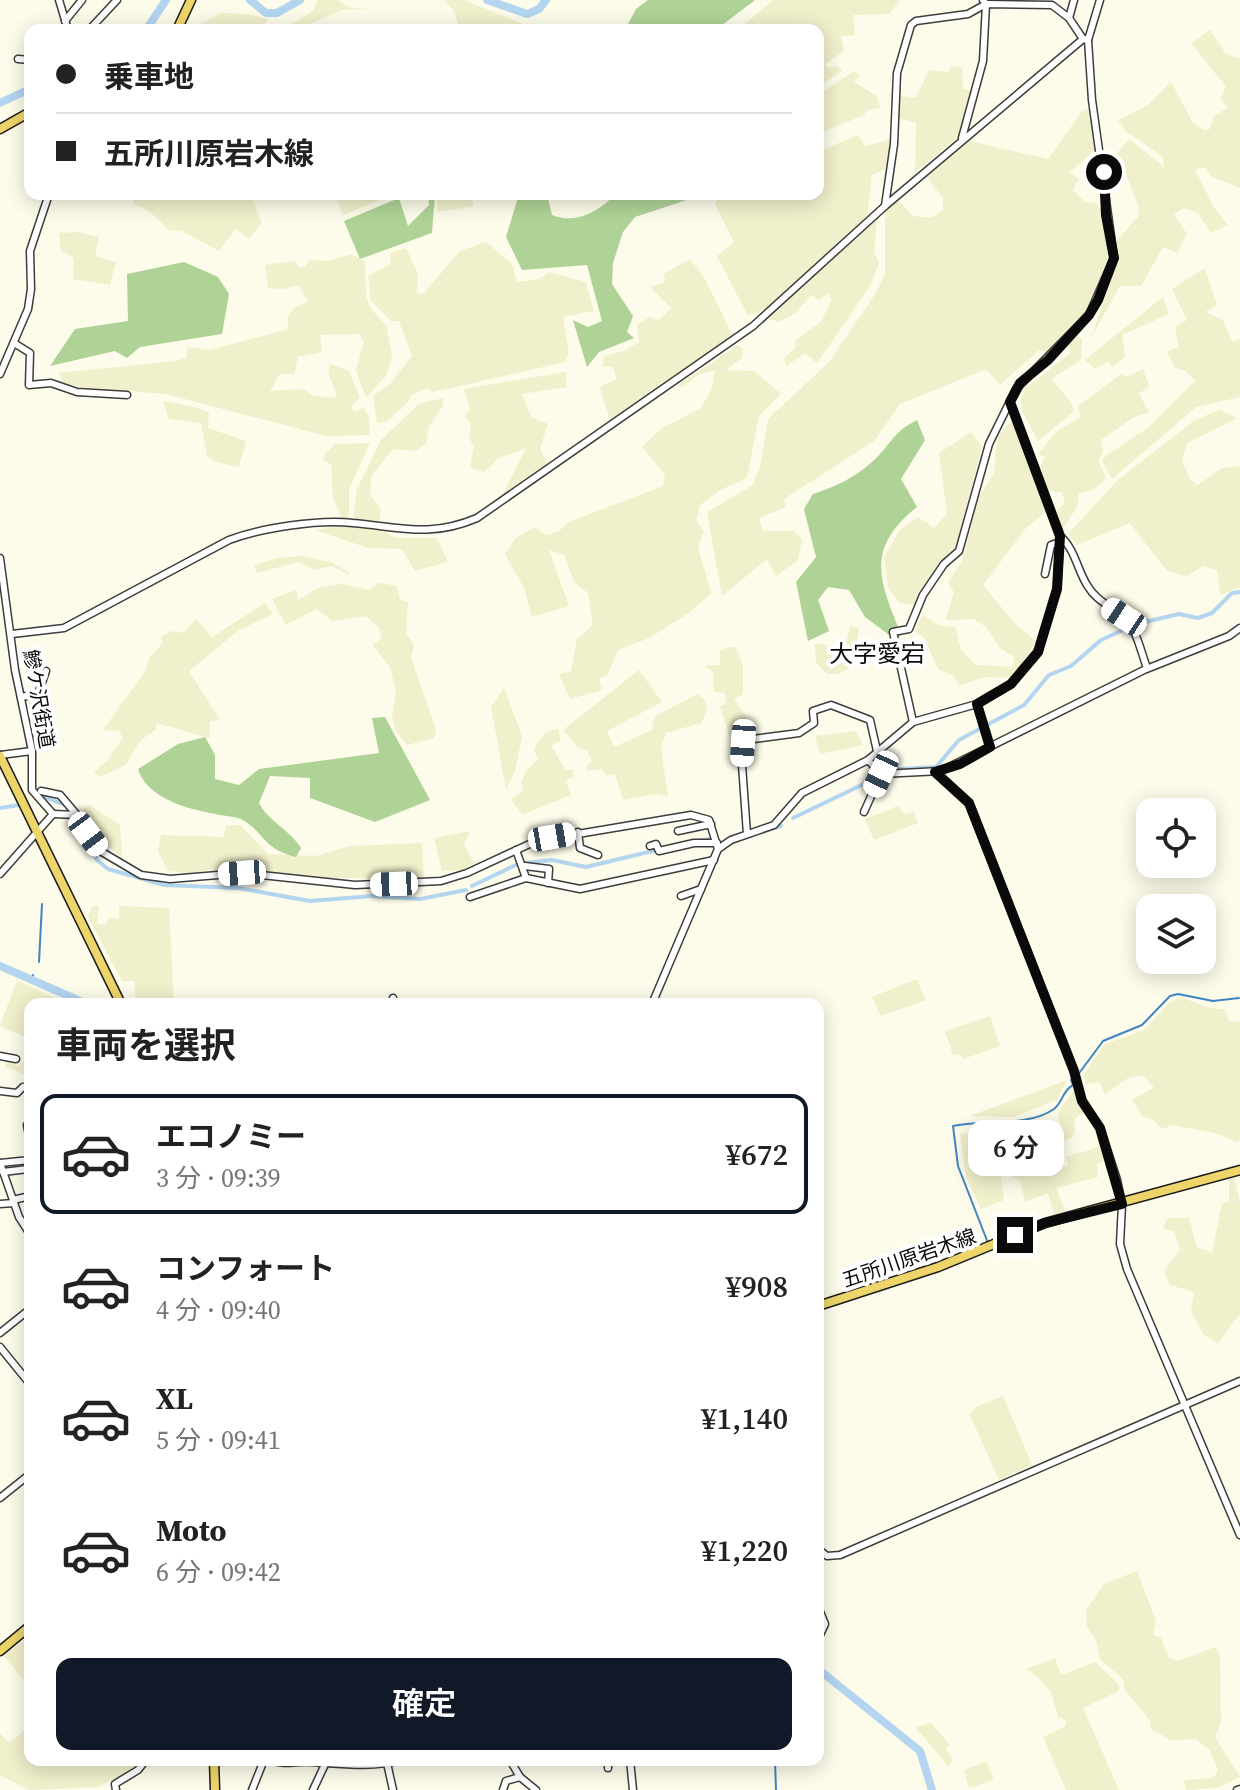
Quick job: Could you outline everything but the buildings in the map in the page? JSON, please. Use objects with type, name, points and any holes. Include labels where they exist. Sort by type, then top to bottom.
[{"type":"main road","points":[[180,24],[191,0]]},
{"type":"main road","points":[[0,129],[24,115]]},
{"type":"main road","points":[[0,756],[118,998]]},
{"type":"main road","name":"五所川原岩木線","points":[[824,1304],[938,1267],[1045,1223],[1240,1170]]},
{"type":"main road","points":[[0,1651],[24,1631]]},
{"type":"main road","points":[[214,1766],[215,1790]]},
{"type":"street","points":[[59,0],[66,24]]},
{"type":"street","points":[[65,21],[82,0]]},
{"type":"street","points":[[1069,18],[1074,0]]},
{"type":"street","points":[[913,722],[893,632],[909,629],[931,582],[959,551],[989,444],[1020,383],[1048,360],[1089,315],[1114,258],[1085,39],[1100,0]]},
{"type":"street","points":[[95,24],[116,1]]},
{"type":"street","points":[[962,138],[983,61],[985,2]]},
{"type":"street","points":[[885,206],[894,144],[897,73],[911,25],[925,17],[968,14],[985,2],[1052,5],[1069,18],[1085,39]]},
{"type":"street","points":[[12,634],[64,628],[229,540],[254,532],[351,522],[420,532],[460,525],[477,518],[753,326],[962,138],[1085,39]]},
{"type":"street","points":[[18,59],[24,60]]},
{"type":"street","points":[[0,374],[30,302],[30,251],[47,200]]},
{"type":"street","points":[[14,343],[30,353],[29,385],[51,383],[77,392],[127,395]]},
{"type":"street","points":[[650,846],[656,844],[659,851],[694,843],[718,846],[774,825],[810,788],[868,760],[913,722],[977,704],[1011,684],[1038,652],[1057,589],[1060,539],[1010,402]]},
{"type":"street","points":[[1045,574],[1051,545],[1060,539]]},
{"type":"street","points":[[1060,539],[1069,543],[1086,584],[1098,600],[1124,617],[1133,629],[1147,668]]},
{"type":"street","name":"鰺ケ沢街道","points":[[0,558],[32,751],[32,790],[53,814]]},
{"type":"street","points":[[879,773],[935,772],[960,764],[1147,668],[1229,636],[1240,628]]},
{"type":"street","points":[[45,708],[38,694],[46,671]]},
{"type":"street","points":[[21,697],[38,694]]},
{"type":"street","points":[[977,704],[990,747]]},
{"type":"street","points":[[747,834],[742,765],[746,740],[799,733],[814,723],[813,711],[831,705],[870,720],[877,751]]},
{"type":"street","points":[[0,756],[32,751]]},
{"type":"street","points":[[868,760],[879,773]]},
{"type":"street","points":[[935,772],[969,803],[1074,1071],[1082,1101],[1100,1128],[1122,1204],[1120,1244],[1127,1269],[1240,1535]]},
{"type":"street","points":[[864,812],[879,773]]},
{"type":"street","points":[[41,791],[60,795],[102,852],[114,862],[141,875],[170,879],[242,873],[323,884],[412,885],[467,873],[536,841],[691,815],[703,816],[711,824],[718,846],[655,998]]},
{"type":"street","points":[[0,874],[40,833],[53,814],[77,815]]},
{"type":"street","points":[[678,831],[711,824]]},
{"type":"street","points":[[578,832],[580,848],[598,855]]},
{"type":"street","points":[[516,850],[525,866],[526,878]]},
{"type":"street","points":[[470,897],[526,878],[580,889],[714,860]]},
{"type":"street","points":[[525,866],[549,869],[548,883]]},
{"type":"street","points":[[681,896],[701,889]]},
{"type":"street","points":[[0,1056],[16,1059]]},
{"type":"street","points":[[0,1091],[17,1093],[23,1087]]},
{"type":"street","points":[[24,1161],[0,1163],[13,1202],[24,1223]]},
{"type":"street","points":[[3,1172],[24,1169]]},
{"type":"street","points":[[0,1204],[24,1198]]},
{"type":"street","points":[[0,1333],[24,1314]]},
{"type":"street","points":[[0,1347],[24,1377]]},
{"type":"street","points":[[824,1554],[840,1555],[1240,1381]]},
{"type":"street","points":[[0,1498],[24,1479]]},
{"type":"street","points":[[116,1790],[115,1784],[140,1766]]},
{"type":"street","points":[[252,1790],[263,1766]]},
{"type":"street","points":[[313,1790],[324,1766]]},
{"type":"street","points":[[388,1766],[393,1790]]},
{"type":"street","points":[[514,1766],[520,1777],[536,1790]]},
{"type":"street","points":[[631,1766],[633,1790]]},
{"type":"street","points":[[503,1790],[506,1781],[520,1777]]},
{"type":"green space","points":[[318,0],[338,0],[348,7],[368,9],[341,10],[310,24],[292,24],[314,10]]},
{"type":"green space","points":[[444,0],[464,0],[522,24],[458,24],[454,11]]},
{"type":"green space","points":[[648,0],[755,0],[724,24],[628,24],[636,9]]},
{"type":"green space","points":[[773,0],[900,0],[889,14],[853,15],[855,35],[841,36],[844,51],[825,64],[828,68],[838,66],[842,71],[824,83],[824,24],[744,24]]},
{"type":"green space","points":[[220,13],[249,14],[268,19],[264,24],[201,24]]},
{"type":"green space","points":[[1210,30],[1226,54],[1240,59],[1240,188],[1212,177],[1204,167],[1195,170],[1215,209],[1228,225],[1211,233],[1198,213],[1184,208],[1174,214],[1187,234],[1177,253],[1163,247],[1141,286],[1120,286],[1091,338],[1119,258],[1117,240],[1138,217],[1139,207],[1125,172],[1112,171],[1109,163],[1129,139],[1164,167],[1163,157],[1126,131],[1118,120],[1148,105],[1171,82],[1193,123],[1204,130],[1210,129],[1213,118],[1228,107],[1220,98],[1226,87],[1191,43]]},
{"type":"green space","points":[[951,66],[962,68],[963,89],[971,91],[959,137],[915,172],[916,123],[898,118],[899,95],[916,98],[929,70],[949,72]]},
{"type":"green space","points":[[854,71],[859,76],[854,82],[877,96],[880,108],[867,110],[864,115],[824,132],[824,91]]},
{"type":"green space","points":[[1090,108],[1096,149],[1069,173],[1079,179],[1073,190],[1086,203],[1095,202],[1102,212],[1108,257],[1098,291],[1084,315],[1048,353],[1039,350],[1000,385],[986,369],[900,404],[874,441],[784,499],[786,507],[759,518],[763,531],[794,531],[802,540],[798,560],[776,576],[767,559],[722,596],[707,512],[753,485],[760,466],[768,419],[830,361],[876,293],[885,273],[885,210],[898,200],[913,216],[931,218],[943,210],[943,198],[926,176],[965,140],[1048,159],[1083,110]]},
{"type":"green space","points":[[858,135],[865,146],[888,140],[891,144],[887,168],[872,175],[867,216],[770,307],[748,316],[717,256],[734,242],[715,204],[717,200],[824,200],[824,149]]},
{"type":"green space","points":[[134,200],[252,200],[262,223],[249,239],[236,229],[219,251],[182,231],[169,230],[150,212],[133,203]]},
{"type":"green space","points":[[337,200],[379,200],[343,215]]},
{"type":"green space","points":[[400,200],[408,226],[429,205],[429,200],[435,200],[432,233],[360,259],[344,221]]},
{"type":"green space","points":[[437,200],[472,200],[474,206],[438,212]]},
{"type":"green space","points":[[517,200],[548,200],[552,215],[570,218],[587,215],[609,200],[687,200],[635,217],[623,232],[613,263],[612,284],[633,316],[627,332],[634,338],[599,352],[587,367],[573,320],[588,327],[602,321],[587,265],[522,270],[506,237]]},
{"type":"green space","points":[[877,218],[874,252],[879,263],[870,286],[817,363],[805,353],[786,366],[784,358],[796,347],[795,340],[821,322],[832,299],[828,294],[819,300],[812,295],[795,313],[779,322],[769,319]]},
{"type":"green space","points":[[77,232],[99,237],[95,256],[116,262],[110,285],[73,279],[74,258],[61,250],[59,233]]},
{"type":"green space","points":[[486,242],[512,264],[517,282],[539,279],[549,272],[586,282],[594,311],[563,317],[569,353],[565,362],[433,392],[427,389],[411,395],[408,402],[387,421],[377,423],[373,396],[389,385],[412,356],[399,321],[391,321],[371,301],[368,276],[391,264],[390,253],[406,248],[418,274],[417,293],[423,294],[460,251]]},
{"type":"green space","points":[[352,254],[365,262],[366,297],[372,310],[386,325],[392,355],[387,374],[366,398],[356,370],[364,341],[359,334],[320,335],[322,352],[298,357],[294,374],[280,374],[270,391],[305,389],[311,395],[332,398],[337,396],[328,372],[330,364],[349,371],[360,398],[351,406],[354,412],[364,408],[369,418],[370,435],[326,436],[166,394],[80,387],[64,383],[58,373],[175,361],[186,358],[188,347],[209,350],[289,329],[287,318],[294,308],[308,301],[298,285],[284,289],[268,288],[265,265],[295,261],[299,267],[305,267],[309,260],[327,261]]},
{"type":"green space","points":[[690,259],[705,279],[732,334],[728,341],[610,421],[600,387],[617,379],[613,367],[603,366],[604,356],[624,351],[639,342],[637,325],[649,317],[659,320],[671,308],[650,287],[665,282],[664,274]]},
{"type":"green space","points":[[184,262],[218,277],[229,294],[222,334],[140,347],[127,358],[115,351],[50,366],[75,329],[128,321],[127,274]]},
{"type":"green space","points":[[1205,268],[1217,305],[1205,312],[1223,320],[1232,342],[1240,339],[1240,397],[1196,407],[1112,479],[1102,461],[1106,456],[1149,427],[1195,381],[1187,372],[1174,367],[1167,351],[1179,347],[1175,327],[1187,320],[1172,289]]},
{"type":"green space","points":[[1163,297],[1169,314],[1122,335],[1125,357],[1112,367],[1109,361],[1095,369],[1085,360]]},
{"type":"green space","points":[[1077,336],[1082,339],[1081,360],[1051,379],[1070,401],[1074,411],[1038,441],[1022,411],[1021,397],[1027,387],[1072,352],[1068,345]]},
{"type":"green space","points":[[738,345],[743,349],[742,358],[726,370],[754,371],[781,394],[759,416],[747,478],[720,490],[700,505],[696,520],[704,532],[698,547],[711,593],[689,613],[649,638],[618,650],[607,676],[599,678],[602,690],[570,699],[559,674],[571,671],[577,639],[593,625],[588,593],[574,582],[564,555],[549,550],[569,606],[532,617],[524,588],[505,554],[515,539],[534,527],[546,535],[558,532],[569,522],[663,486],[665,475],[642,447],[662,428],[701,408],[712,388],[715,370],[699,374],[682,388],[678,385]]},
{"type":"green space","points":[[1143,369],[1149,386],[1139,394],[1149,412],[1134,417],[1101,440],[1103,452],[1098,460],[1106,478],[1093,490],[1079,493],[1077,507],[1062,530],[1057,511],[1065,502],[1062,493],[1048,490],[1040,467],[1045,457],[1038,454],[1054,434],[1080,417],[1078,406],[1121,374],[1126,377]]},
{"type":"green space","points":[[566,372],[566,387],[522,394],[531,417],[548,424],[540,448],[547,464],[502,496],[526,448],[499,458],[484,472],[470,468],[474,445],[469,439],[471,425],[465,416],[470,409],[464,389]]},
{"type":"green space","points":[[443,398],[443,405],[429,426],[426,443],[416,451],[393,449],[371,477],[370,494],[381,510],[379,521],[353,520],[357,489],[381,440],[419,404]]},
{"type":"green space","points":[[163,401],[199,408],[209,413],[208,428],[246,441],[239,467],[216,462],[207,456],[201,423],[169,419]]},
{"type":"green space","points":[[1219,410],[1237,418],[1187,443],[1182,461],[1190,479],[1198,485],[1222,468],[1240,466],[1240,587],[1220,595],[1217,570],[1203,566],[1187,576],[1167,571],[1130,523],[1077,545],[1068,534],[1118,480],[1195,420]]},
{"type":"green space","points":[[917,420],[925,440],[901,479],[917,507],[889,537],[881,566],[887,598],[901,634],[896,640],[865,617],[849,590],[828,587],[818,600],[829,631],[808,641],[796,582],[816,557],[804,509],[813,494],[858,473],[879,456],[902,430]]},
{"type":"green space","points":[[1013,422],[1046,512],[1026,528],[983,585],[1015,624],[1036,641],[1012,678],[985,677],[960,685],[952,675],[938,669],[924,638],[915,631],[922,615],[941,626],[955,627],[961,650],[976,665],[1012,667],[1015,658],[1000,648],[986,627],[974,619],[946,620],[954,592],[948,583],[962,561],[979,496],[994,474],[997,439],[1005,426]]},
{"type":"green space","points":[[971,432],[982,446],[954,554],[939,564],[915,605],[900,603],[888,588],[884,557],[899,531],[918,517],[934,528],[947,514],[939,453]]},
{"type":"green space","points":[[370,443],[349,489],[349,518],[342,520],[333,497],[331,464],[323,460],[325,454],[335,444]]},
{"type":"green space","points":[[347,525],[385,532],[395,538],[437,538],[448,562],[415,571],[402,549],[368,548],[315,530]]},
{"type":"green space","points":[[301,556],[331,562],[349,572],[349,575],[332,566],[316,570],[298,562],[257,573],[254,565],[277,558]]},
{"type":"green space","points":[[379,583],[397,586],[400,600],[408,602],[406,634],[414,644],[411,658],[436,729],[434,738],[407,745],[396,732],[392,717],[396,692],[390,667],[373,645],[382,638],[379,628],[366,616],[333,621],[316,609],[286,625],[272,599],[296,590],[298,600],[318,588],[342,584],[369,590]]},
{"type":"green space","points":[[265,603],[273,614],[239,630],[189,671],[220,720],[210,721],[210,738],[156,723],[156,729],[140,741],[126,765],[99,777],[94,772],[108,760],[123,738],[119,731],[103,730],[146,670],[149,658],[163,643],[161,637],[172,631],[183,633],[196,619],[212,637]]},
{"type":"green space","points":[[850,625],[859,629],[857,643],[861,651],[856,665],[839,674],[827,674],[816,662],[815,644],[846,646]]},
{"type":"green space","points":[[735,647],[743,665],[743,694],[734,699],[746,716],[749,735],[740,738],[729,735],[720,706],[726,704],[725,693],[714,692],[713,672],[705,666],[720,665],[720,651]]},
{"type":"green space","points":[[639,670],[662,702],[607,731],[614,747],[652,730],[654,717],[697,694],[705,700],[707,711],[701,723],[666,733],[661,747],[668,797],[657,794],[623,800],[615,774],[607,776],[602,769],[588,771],[586,766],[592,761],[587,751],[578,747],[563,730]]},
{"type":"green space","points":[[504,688],[522,736],[515,771],[506,789],[491,707]]},
{"type":"green space","points":[[385,717],[430,800],[375,822],[310,798],[310,778],[270,776],[259,803],[301,848],[296,857],[270,845],[241,819],[194,809],[159,795],[150,788],[138,769],[178,744],[205,737],[215,755],[215,779],[239,785],[259,769],[379,753],[372,718]]},
{"type":"green space","points":[[558,729],[561,740],[551,746],[566,770],[572,769],[574,776],[566,780],[571,795],[522,815],[511,799],[524,790],[521,783],[526,771],[538,759],[534,750],[537,743],[547,732]]},
{"type":"green space","points":[[856,731],[863,745],[820,754],[815,736]]},
{"type":"green space","points":[[88,804],[120,825],[122,858],[95,836],[83,809]]},
{"type":"green space","points":[[898,806],[904,814],[914,812],[918,823],[874,840],[865,819]]},
{"type":"green space","points":[[240,825],[268,854],[316,856],[350,846],[422,843],[424,878],[323,878],[233,867],[187,873],[168,871],[158,851],[161,835],[223,837],[226,826]]},
{"type":"green space","points":[[470,831],[464,844],[475,865],[464,870],[442,871],[434,838]]},
{"type":"green space","points":[[99,905],[97,924],[106,925],[108,918],[119,919],[119,906],[169,908],[174,998],[135,998],[134,981],[122,981],[88,917],[92,907]]},
{"type":"green space","points":[[917,979],[926,1000],[881,1016],[872,997]]},
{"type":"green space","points":[[17,980],[54,998],[24,998],[24,1036],[0,1026]]},
{"type":"green space","points":[[1181,997],[1209,1008],[1224,1009],[1229,1021],[1240,1022],[1240,1140],[1236,1142],[1219,1134],[1172,1125],[1162,1129],[1152,1119],[1143,1117],[1132,1100],[1154,1087],[1142,1075],[1128,1078],[1105,1094],[1099,1082],[1086,1084],[1083,1076],[1105,1044],[1144,1030],[1170,1002]]},
{"type":"green space","points":[[990,1016],[1000,1046],[963,1059],[960,1054],[953,1055],[945,1031]]},
{"type":"green space","points":[[6,1060],[18,1066],[24,1061],[24,1074],[5,1067]]},
{"type":"green space","points":[[1067,1080],[1057,1100],[1013,1117],[970,1116]]},
{"type":"green space","points":[[1074,1090],[1084,1111],[1074,1120],[1075,1132],[1071,1138],[1049,1147],[1058,1168],[1068,1166],[1066,1157],[1102,1146],[1106,1160],[1097,1164],[1098,1177],[1056,1188],[1065,1211],[1054,1215],[1048,1193],[1025,1202],[1020,1181],[1013,1178],[999,1125],[1034,1119],[1044,1139],[1062,1135],[1058,1112]]},
{"type":"green space","points":[[991,1128],[1007,1168],[1000,1172],[1004,1200],[981,1209],[966,1177],[960,1134]]},
{"type":"green space","points":[[1229,1178],[1235,1178],[1240,1205],[1240,1314],[1218,1343],[1204,1335],[1191,1312],[1194,1292],[1170,1285],[1164,1272],[1180,1249],[1174,1231],[1163,1228],[1168,1218],[1189,1218],[1197,1248],[1212,1252],[1222,1204],[1229,1201]]},
{"type":"green space","points":[[1003,1396],[1032,1465],[999,1480],[970,1415],[976,1407]]},
{"type":"green space","points":[[1137,1571],[1156,1621],[1153,1635],[1161,1638],[1169,1658],[1178,1661],[1215,1647],[1220,1655],[1221,1722],[1215,1737],[1240,1777],[1217,1788],[1186,1790],[1184,1780],[1213,1778],[1218,1771],[1210,1750],[1196,1739],[1171,1740],[1151,1729],[1149,1719],[1125,1690],[1123,1679],[1100,1659],[1096,1640],[1087,1627],[1086,1610],[1104,1584]]},
{"type":"green space","points":[[24,1640],[24,1681],[4,1656]]},
{"type":"green space","points":[[1055,1658],[1061,1675],[1095,1662],[1119,1685],[1119,1691],[1083,1708],[1119,1790],[1066,1790],[1043,1737],[1066,1726],[1066,1720],[1058,1717],[1051,1692],[1026,1669]]},
{"type":"green space","points":[[931,1723],[949,1744],[946,1749],[953,1760],[948,1766],[915,1727]]},
{"type":"green space","points":[[24,1731],[24,1766],[134,1766],[125,1774],[97,1787],[29,1790],[0,1775],[0,1733],[9,1743]]},
{"type":"green space","points":[[986,1761],[994,1780],[969,1788],[964,1770]]},
{"type":"waterway","points":[[150,24],[166,0]]},
{"type":"waterway","points":[[250,0],[266,13],[277,13],[300,0]]},
{"type":"waterway","points":[[487,0],[527,14],[539,9],[546,0]]},
{"type":"waterway","points":[[0,103],[24,92]]},
{"type":"waterway","points":[[1136,624],[1179,614],[1198,618],[1212,613],[1232,593],[1240,592]]},
{"type":"waterway","points":[[793,818],[870,781],[883,770],[936,767],[959,740],[1024,705],[1049,675],[1071,666],[1101,640],[1123,630]]},
{"type":"waterway","points":[[42,796],[65,805]]},
{"type":"waterway","points":[[0,808],[19,805]]},
{"type":"waterway","points":[[78,824],[97,860],[108,869],[164,885],[238,888],[310,901],[372,896],[420,899],[466,890]]},
{"type":"waterway","points":[[761,832],[781,826]]},
{"type":"waterway","points":[[697,841],[711,839]]},
{"type":"waterway","points":[[525,863],[552,860],[586,867],[657,850]]},
{"type":"waterway","points":[[472,886],[520,863]]},
{"type":"waterway","points":[[39,962],[42,904]]},
{"type":"waterway","points":[[0,966],[73,998]]},
{"type":"waterway","points":[[32,979],[33,975]]},
{"type":"waterway","points":[[1077,1076],[1103,1041],[1142,1025],[1170,996],[1178,994],[1213,1001],[1239,998]]},
{"type":"waterway","points":[[988,1243],[958,1166],[953,1126],[1018,1121],[1044,1115],[1057,1106],[1073,1085],[1071,1080]]},
{"type":"waterway","points":[[941,1261],[967,1251]]},
{"type":"waterway","points":[[824,1674],[920,1751],[932,1790]]},
{"type":"waterway","points":[[775,1766],[776,1790]]},
{"type":"district","name":"大字愛宕","points":[[877,653]]},
{"type":"route","points":[[1015,1235],[1045,1223],[1122,1204],[1100,1128],[1082,1101],[1074,1071],[969,803],[935,772],[960,764],[990,747],[977,704],[1011,684],[1024,671],[1038,652],[1050,618],[1057,589],[1060,536],[1055,515],[1041,489],[1033,456],[1010,402],[1020,383],[1048,360],[1089,315],[1098,300],[1114,258],[1106,215],[1104,172]]}]
